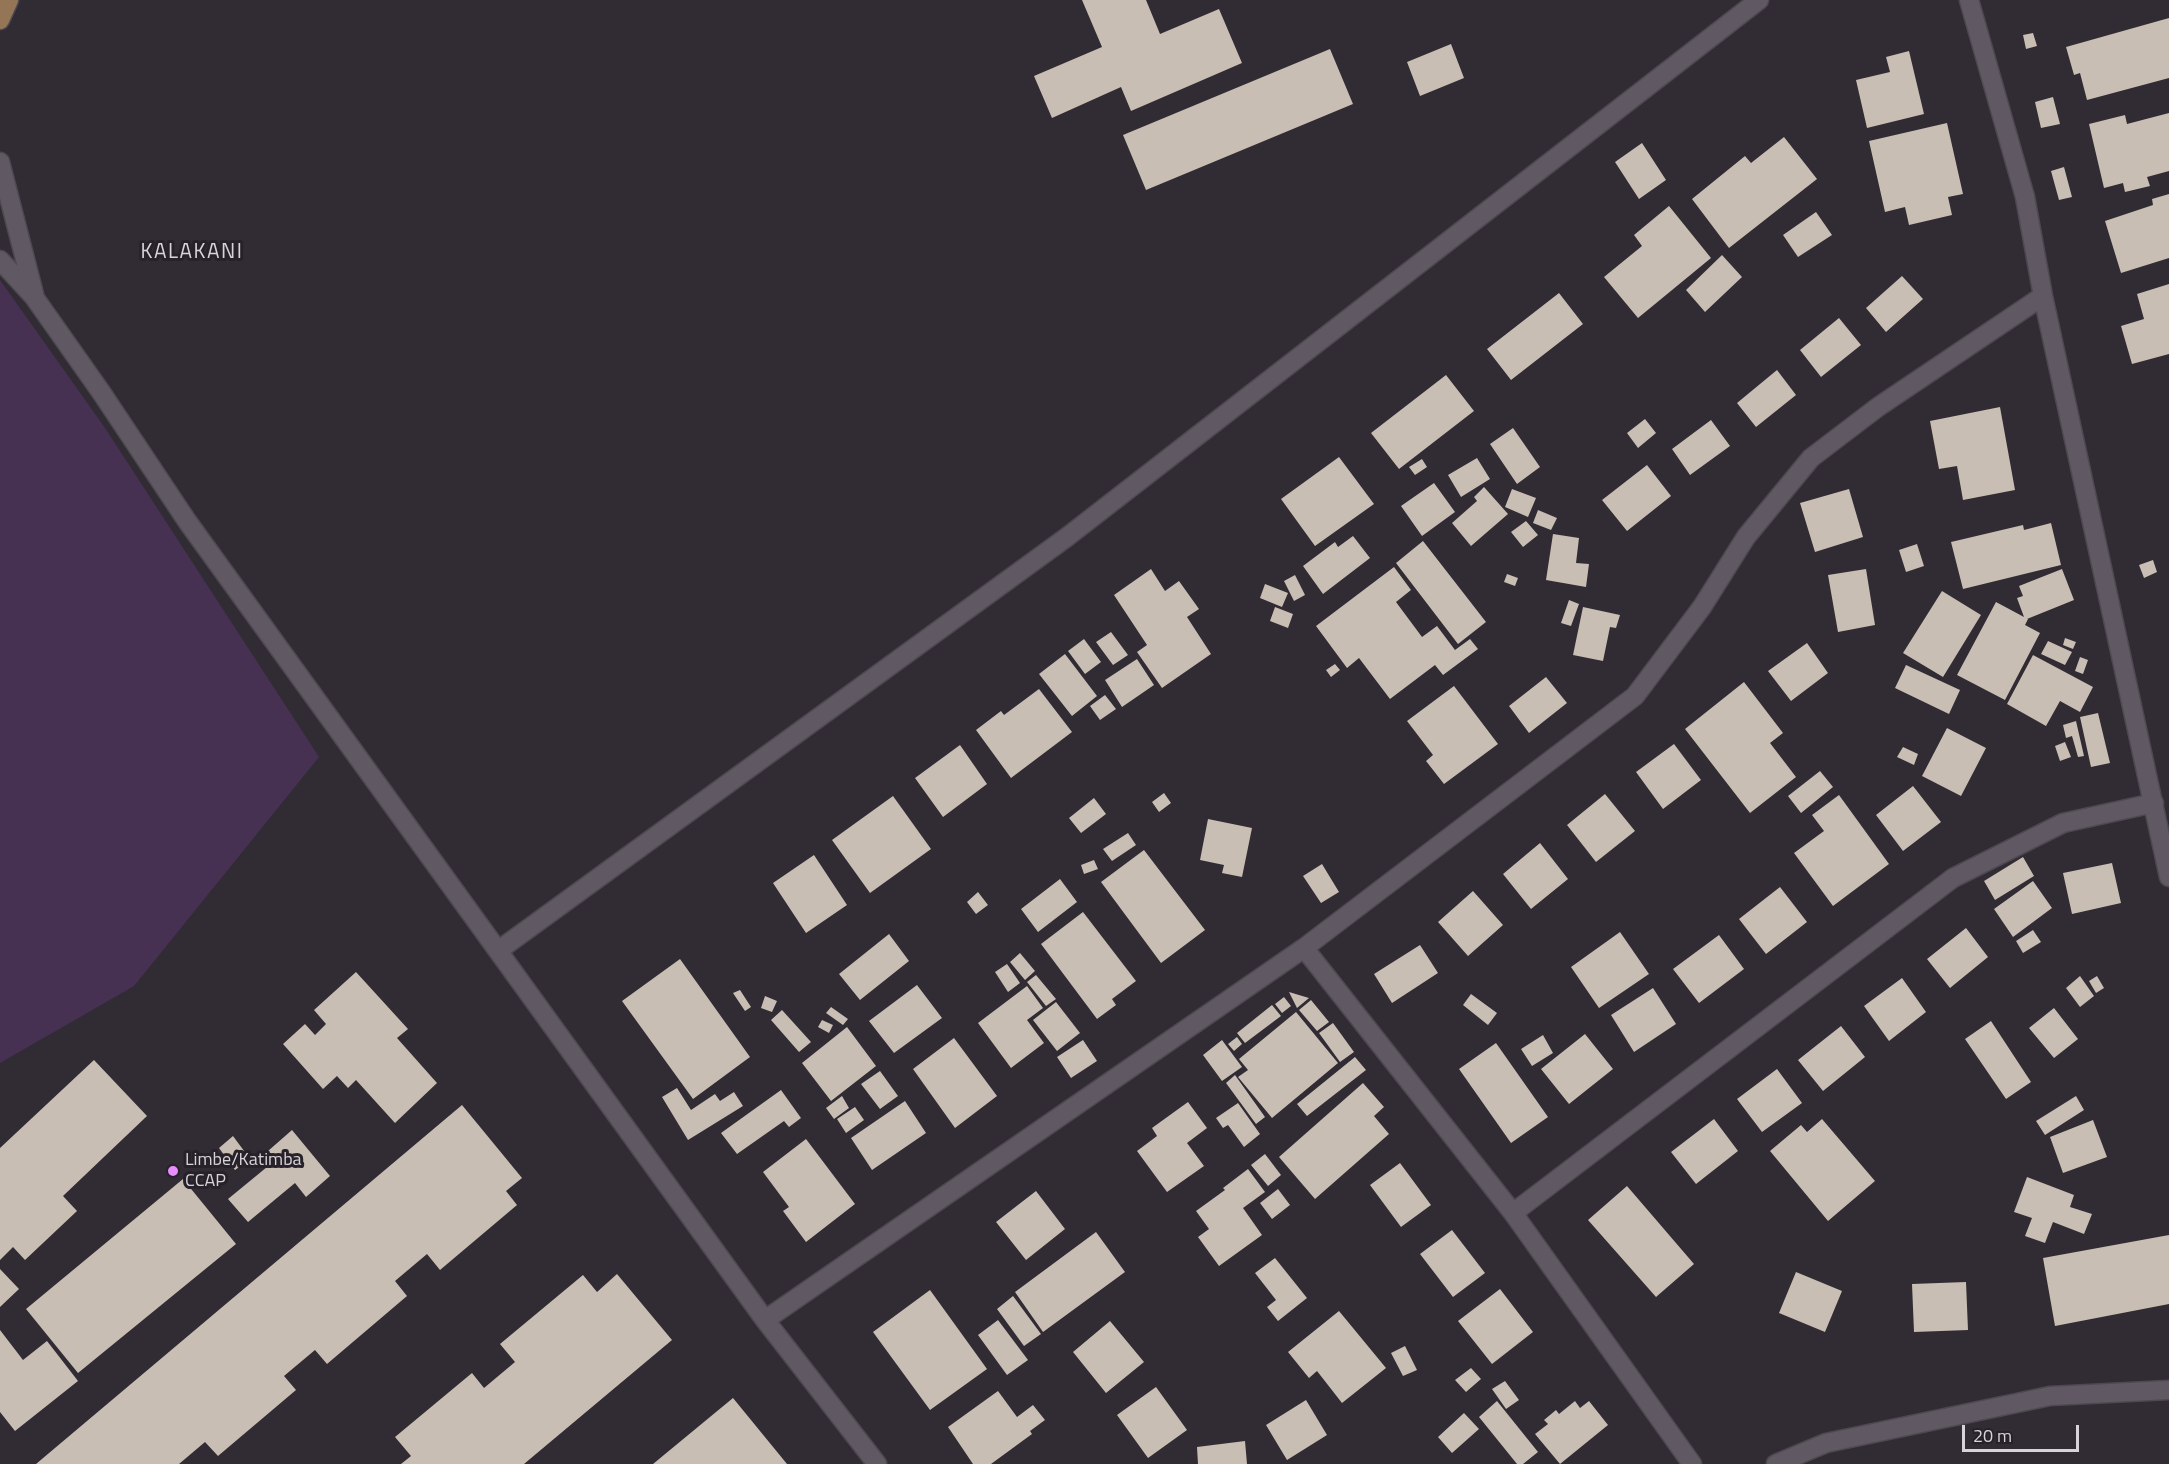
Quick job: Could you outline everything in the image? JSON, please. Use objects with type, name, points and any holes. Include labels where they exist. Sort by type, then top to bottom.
[{"type":"main road","points":[[0,20],[9,0]]},
{"type":"street","points":[[499,950],[1067,537],[1759,0]]},
{"type":"street","points":[[1969,0],[2025,197],[2043,296],[2169,877]]},
{"type":"street","points":[[0,162],[34,297]]},
{"type":"street","points":[[0,260],[34,297],[101,392],[187,522],[765,1320],[877,1464]]},
{"type":"street","points":[[765,1320],[1304,948],[1635,696],[1702,608],[1746,537],[1811,458],[1878,407],[2043,296]]},
{"type":"street","points":[[1512,1213],[1953,878],[2063,823],[2154,803]]},
{"type":"street","points":[[1304,948],[1512,1213],[1692,1464]]},
{"type":"street","points":[[1776,1464],[1826,1443],[2050,1396],[2169,1390]]},
{"type":"shaded area","points":[[0,280],[105,428],[319,757],[134,986],[0,1063]]},
{"type":"building","points":[[1082,0],[1146,0],[1160,34],[1219,9],[1242,63],[1131,111],[1121,87],[1052,118],[1034,76],[1102,47]]},
{"type":"building","points":[[2169,18],[2169,78],[2087,100],[2080,73],[2074,75],[2066,47]]},
{"type":"building","points":[[2033,33],[2037,46],[2026,49],[2023,35]]},
{"type":"building","points":[[1451,44],[1464,78],[1420,96],[1407,62]]},
{"type":"building","points":[[1330,49],[1353,104],[1146,190],[1123,135]]},
{"type":"building","points":[[1909,51],[1924,114],[1867,128],[1856,80],[1890,72],[1886,57]]},
{"type":"building","points":[[2053,97],[2060,124],[2041,128],[2035,102]]},
{"type":"building","points":[[2169,113],[2169,171],[2147,177],[2150,186],[2125,192],[2123,183],[2104,188],[2089,124],[2125,115],[2127,124]]},
{"type":"building","points":[[1947,123],[1963,194],[1948,197],[1952,215],[1909,225],[1905,207],[1885,212],[1869,141]]},
{"type":"building","points":[[1784,137],[1817,179],[1729,248],[1692,199],[1745,156],[1751,163]]},
{"type":"building","points":[[1642,143],[1666,180],[1639,199],[1615,162]]},
{"type":"building","points":[[2064,167],[2072,197],[2059,200],[2051,171]]},
{"type":"building","points":[[2169,194],[2169,258],[2121,273],[2105,221],[2153,205],[2152,199]]},
{"type":"building","points":[[1669,206],[1711,258],[1638,318],[1604,277],[1642,246],[1634,235]]},
{"type":"building","points":[[1816,212],[1832,235],[1798,257],[1783,235]]},
{"type":"building","points":[[1722,255],[1742,277],[1705,312],[1686,290]]},
{"type":"building","points":[[1902,276],[1923,299],[1886,332],[1866,308]]},
{"type":"building","points":[[2169,284],[2169,354],[2132,364],[2121,326],[2144,319],[2137,294]]},
{"type":"building","points":[[1559,293],[1583,324],[1511,380],[1487,349]]},
{"type":"building","points":[[1839,318],[1861,345],[1821,377],[1800,350]]},
{"type":"building","points":[[1777,370],[1796,395],[1756,427],[1737,403]]},
{"type":"building","points":[[1446,375],[1474,411],[1399,469],[1371,433]]},
{"type":"building","points":[[2000,407],[2015,490],[1963,500],[1957,466],[1939,469],[1930,421]]},
{"type":"building","points":[[1645,419],[1656,433],[1638,448],[1627,433]]},
{"type":"building","points":[[1711,420],[1730,446],[1690,475],[1672,449]]},
{"type":"building","points":[[1513,428],[1540,467],[1517,484],[1490,444]]},
{"type":"building","points":[[1339,457],[1374,504],[1315,546],[1281,499]]},
{"type":"building","points":[[1477,458],[1490,479],[1461,497],[1448,475]]},
{"type":"building","points":[[1422,459],[1427,467],[1415,475],[1409,467]]},
{"type":"building","points":[[1647,465],[1671,496],[1627,531],[1602,500]]},
{"type":"building","points":[[1434,483],[1455,512],[1422,536],[1401,506]]},
{"type":"building","points":[[1484,487],[1508,514],[1471,546],[1452,523],[1477,501],[1474,497]]},
{"type":"building","points":[[1512,489],[1536,498],[1528,517],[1505,507]]},
{"type":"building","points":[[1849,489],[1863,537],[1815,552],[1800,503]]},
{"type":"building","points":[[1538,510],[1557,518],[1551,530],[1533,523]]},
{"type":"building","points":[[1526,521],[1538,535],[1523,547],[1511,532]]},
{"type":"building","points":[[2051,523],[2061,565],[1963,589],[1951,542],[2023,525],[2024,530]]},
{"type":"building","points":[[1553,534],[1579,538],[1576,563],[1589,564],[1586,587],[1546,580]]},
{"type":"building","points":[[1353,536],[1370,558],[1323,594],[1303,566],[1335,542],[1338,547]]},
{"type":"building","points":[[1423,541],[1486,622],[1458,644],[1396,563]]},
{"type":"building","points":[[1917,544],[1924,566],[1906,572],[1899,550]]},
{"type":"building","points":[[2153,560],[2157,572],[2144,578],[2139,565]]},
{"type":"building","points":[[1394,567],[1411,590],[1396,602],[1422,637],[1437,626],[1455,650],[1470,639],[1478,649],[1443,675],[1435,665],[1390,699],[1359,658],[1347,668],[1316,626]]},
{"type":"building","points":[[1151,569],[1165,591],[1179,581],[1199,609],[1187,617],[1211,654],[1162,688],[1137,652],[1147,645],[1114,595]]},
{"type":"building","points":[[1866,569],[1875,625],[1838,632],[1828,575]]},
{"type":"building","points":[[2062,569],[2074,600],[2027,619],[2025,625],[2040,633],[2005,700],[1957,675],[1996,602],[2024,617],[2017,598],[2023,596],[2019,586]]},
{"type":"building","points":[[1507,574],[1518,578],[1515,586],[1504,582]]},
{"type":"building","points":[[1295,575],[1305,595],[1294,601],[1284,581]]},
{"type":"building","points":[[1265,584],[1288,593],[1282,607],[1260,598]]},
{"type":"building","points":[[1942,591],[1981,615],[1943,677],[1903,653]]},
{"type":"building","points":[[1569,600],[1579,604],[1571,626],[1561,623]]},
{"type":"building","points":[[1275,607],[1293,614],[1288,628],[1270,621]]},
{"type":"building","points":[[1583,607],[1620,615],[1616,628],[1610,627],[1603,661],[1573,655]]},
{"type":"building","points":[[1111,632],[1128,655],[1113,665],[1096,642]]},
{"type":"building","points":[[2065,638],[2076,642],[2073,649],[2063,645]]},
{"type":"building","points":[[1084,639],[1101,662],[1085,674],[1068,651]]},
{"type":"building","points":[[2048,641],[2072,652],[2065,665],[2041,654]]},
{"type":"building","points":[[1807,643],[1828,673],[1791,701],[1768,671]]},
{"type":"building","points":[[1065,654],[1097,696],[1072,716],[1039,674]]},
{"type":"building","points":[[2033,655],[2093,687],[2080,712],[2060,701],[2046,726],[2007,704]]},
{"type":"building","points":[[2080,657],[2088,660],[2083,674],[2075,671]]},
{"type":"building","points":[[1137,659],[1154,685],[1122,707],[1105,680]]},
{"type":"building","points":[[1335,664],[1340,670],[1331,677],[1326,670]]},
{"type":"building","points":[[1906,665],[1960,690],[1949,714],[1895,688]]},
{"type":"building","points":[[1546,677],[1567,703],[1529,733],[1509,706]]},
{"type":"building","points":[[1744,682],[1783,733],[1770,743],[1796,777],[1750,813],[1685,729]]},
{"type":"building","points":[[1454,686],[1498,744],[1444,784],[1426,761],[1433,755],[1407,721]]},
{"type":"building","points":[[1039,689],[1072,732],[1011,778],[976,730],[1001,711],[1004,715]]},
{"type":"building","points":[[1105,695],[1116,709],[1100,720],[1090,706]]},
{"type":"building","points":[[2098,713],[2110,763],[2091,767],[2080,717]]},
{"type":"building","points":[[2076,721],[2084,756],[2078,757],[2072,736],[2066,738],[2063,725]]},
{"type":"building","points":[[1947,728],[1986,748],[1961,796],[1922,776]]},
{"type":"building","points":[[2065,742],[2071,757],[2060,761],[2055,746]]},
{"type":"building","points":[[1674,744],[1701,780],[1663,809],[1636,772]]},
{"type":"building","points":[[960,745],[987,784],[943,817],[915,778]]},
{"type":"building","points":[[1903,747],[1918,754],[1914,765],[1897,757]]},
{"type":"building","points":[[1820,771],[1833,787],[1801,813],[1788,796]]},
{"type":"building","points":[[1913,786],[1941,822],[1903,851],[1876,815]]},
{"type":"building","points":[[1164,793],[1171,803],[1159,812],[1152,802]]},
{"type":"building","points":[[1605,794],[1635,831],[1596,862],[1567,825]]},
{"type":"building","points":[[1839,795],[1889,864],[1833,906],[1794,853],[1824,831],[1812,815]]},
{"type":"building","points":[[893,796],[931,849],[870,893],[832,840]]},
{"type":"building","points":[[1094,798],[1106,814],[1081,833],[1069,818]]},
{"type":"building","points":[[1208,819],[1252,828],[1242,877],[1222,873],[1224,865],[1200,860]]},
{"type":"building","points":[[1128,833],[1136,845],[1112,861],[1103,849]]},
{"type":"building","points":[[1540,843],[1568,879],[1531,909],[1503,874]]},
{"type":"building","points":[[1144,850],[1205,930],[1161,963],[1101,882]]},
{"type":"building","points":[[814,855],[847,905],[806,933],[773,883]]},
{"type":"building","points":[[2023,857],[2034,876],[1995,900],[1984,881]]},
{"type":"building","points":[[1094,860],[1098,869],[1084,874],[1081,865]]},
{"type":"building","points":[[2112,863],[2121,903],[2072,914],[2063,873]]},
{"type":"building","points":[[1322,864],[1339,892],[1321,903],[1303,876]]},
{"type":"building","points":[[1060,879],[1077,902],[1038,932],[1021,909]]},
{"type":"building","points":[[2033,881],[2052,908],[2013,937],[1994,909]]},
{"type":"building","points":[[1780,887],[1807,922],[1766,954],[1739,919]]},
{"type":"building","points":[[1473,891],[1503,925],[1468,956],[1438,922]]},
{"type":"building","points":[[978,892],[988,905],[976,914],[967,902]]},
{"type":"building","points":[[1083,912],[1136,981],[1112,999],[1116,1005],[1097,1019],[1041,944]]},
{"type":"building","points":[[1966,928],[1988,957],[1950,988],[1927,959]]},
{"type":"building","points":[[2033,930],[2041,942],[2023,953],[2016,941]]},
{"type":"building","points":[[1620,932],[1649,974],[1599,1008],[1571,967]]},
{"type":"building","points":[[889,934],[909,961],[860,1000],[839,974]]},
{"type":"building","points":[[1719,935],[1744,969],[1699,1003],[1673,969]]},
{"type":"building","points":[[1420,945],[1438,973],[1392,1003],[1374,974]]},
{"type":"building","points":[[1020,953],[1035,971],[1025,980],[1010,962]]},
{"type":"building","points":[[680,959],[750,1057],[693,1099],[622,1001]]},
{"type":"building","points":[[1007,964],[1020,983],[1008,992],[995,972]]},
{"type":"building","points":[[356,972],[408,1029],[397,1038],[437,1083],[395,1123],[356,1080],[348,1088],[337,1076],[323,1089],[283,1044],[305,1024],[315,1035],[326,1024],[314,1010]]},
{"type":"building","points":[[1036,975],[1056,999],[1046,1006],[1027,982]]},
{"type":"building","points":[[2080,976],[2094,996],[2080,1007],[2066,988]]},
{"type":"building","points":[[2097,976],[2104,988],[2096,993],[2089,981]]},
{"type":"building","points":[[1902,978],[1926,1012],[1889,1041],[1864,1006]]},
{"type":"building","points":[[917,985],[942,1018],[894,1053],[869,1021]]},
{"type":"building","points":[[1027,986],[1043,1008],[1027,1020],[1044,1043],[1011,1068],[978,1023]]},
{"type":"building","points":[[1653,988],[1676,1024],[1634,1052],[1611,1015]]},
{"type":"building","points":[[740,990],[751,1007],[745,1011],[733,993]]},
{"type":"building","points":[[1289,992],[1309,998],[1297,1008]]},
{"type":"building","points":[[1471,994],[1497,1013],[1488,1025],[1463,1005]]},
{"type":"building","points":[[765,996],[777,1001],[772,1012],[761,1008]]},
{"type":"building","points":[[1284,997],[1291,1006],[1282,1013],[1275,1004]]},
{"type":"building","points":[[1311,1000],[1329,1022],[1317,1031],[1299,1010]]},
{"type":"building","points":[[1056,1002],[1080,1033],[1057,1051],[1033,1020]]},
{"type":"building","points":[[1272,1005],[1281,1016],[1245,1043],[1237,1033]]},
{"type":"building","points":[[831,1007],[848,1019],[843,1025],[826,1013]]},
{"type":"building","points":[[2054,1008],[2078,1039],[2054,1058],[2029,1028]]},
{"type":"building","points":[[782,1010],[811,1042],[799,1052],[771,1020]]},
{"type":"building","points":[[1296,1012],[1338,1063],[1272,1118],[1238,1077],[1248,1070],[1239,1059]]},
{"type":"building","points":[[822,1020],[833,1025],[829,1033],[818,1027]]},
{"type":"building","points":[[1991,1021],[2031,1082],[2006,1099],[1965,1039]]},
{"type":"building","points":[[1333,1023],[1354,1052],[1340,1062],[1319,1033]]},
{"type":"building","points":[[1841,1026],[1865,1057],[1823,1091],[1798,1060]]},
{"type":"building","points":[[847,1027],[876,1066],[831,1101],[802,1063]]},
{"type":"building","points":[[1585,1034],[1613,1069],[1569,1104],[1541,1069]]},
{"type":"building","points":[[1543,1035],[1553,1053],[1532,1066],[1521,1049]]},
{"type":"building","points":[[1237,1037],[1242,1044],[1234,1051],[1228,1044]]},
{"type":"building","points":[[954,1038],[997,1096],[955,1128],[913,1069]]},
{"type":"building","points":[[1083,1040],[1097,1061],[1071,1078],[1057,1057]]},
{"type":"building","points":[[1222,1040],[1242,1067],[1222,1081],[1203,1055]]},
{"type":"building","points":[[1496,1043],[1548,1117],[1511,1143],[1459,1069]]},
{"type":"building","points":[[1355,1057],[1366,1070],[1307,1116],[1297,1104]]},
{"type":"building","points":[[94,1060],[147,1116],[63,1196],[77,1211],[25,1260],[13,1247],[0,1260],[0,1148]]},
{"type":"building","points":[[1777,1069],[1802,1103],[1762,1132],[1737,1099]]},
{"type":"building","points":[[880,1071],[898,1096],[880,1109],[861,1084]]},
{"type":"building","points":[[1235,1075],[1265,1117],[1256,1124],[1226,1083]]},
{"type":"building","points":[[1363,1083],[1384,1107],[1374,1116],[1389,1134],[1315,1199],[1279,1157]]},
{"type":"building","points":[[677,1088],[691,1110],[715,1094],[720,1101],[734,1092],[743,1106],[688,1140],[662,1097]]},
{"type":"building","points":[[781,1090],[801,1118],[789,1127],[784,1121],[737,1154],[721,1133]]},
{"type":"building","points":[[842,1096],[849,1108],[834,1119],[826,1108]]},
{"type":"building","points":[[2076,1096],[2084,1110],[2045,1135],[2036,1121]]},
{"type":"building","points":[[905,1101],[926,1133],[872,1170],[851,1138]]},
{"type":"building","points":[[1188,1102],[1207,1128],[1187,1143],[1204,1166],[1167,1192],[1137,1151],[1157,1136],[1152,1128]]},
{"type":"building","points":[[1238,1103],[1260,1134],[1244,1147],[1228,1125],[1223,1128],[1216,1118]]},
{"type":"building","points":[[462,1105],[522,1178],[506,1191],[517,1205],[440,1270],[427,1254],[395,1281],[407,1296],[327,1364],[315,1350],[284,1376],[296,1390],[218,1456],[205,1442],[179,1464],[36,1464]]},
{"type":"building","points":[[855,1107],[864,1120],[846,1133],[837,1119]]},
{"type":"building","points":[[1714,1119],[1738,1151],[1696,1184],[1671,1152]]},
{"type":"building","points":[[1822,1119],[1875,1181],[1828,1221],[1770,1151],[1801,1125],[1807,1132]]},
{"type":"building","points":[[2093,1120],[2107,1157],[2063,1173],[2050,1137]]},
{"type":"building","points":[[292,1130],[330,1176],[306,1197],[295,1183],[248,1222],[228,1199],[267,1167],[263,1162],[271,1155],[268,1151]]},
{"type":"building","points":[[233,1136],[250,1159],[235,1170],[219,1148]]},
{"type":"building","points":[[806,1139],[855,1204],[806,1242],[783,1211],[789,1207],[763,1172]]},
{"type":"building","points":[[1265,1154],[1281,1175],[1268,1186],[1251,1165]]},
{"type":"building","points":[[1400,1163],[1431,1205],[1401,1227],[1370,1185]]},
{"type":"building","points":[[1248,1169],[1265,1192],[1243,1208],[1262,1235],[1219,1266],[1198,1237],[1209,1229],[1196,1211],[1225,1190],[1223,1188]]},
{"type":"building","points":[[2027,1177],[2074,1195],[2070,1207],[2092,1214],[2084,1234],[2053,1222],[2045,1243],[2025,1236],[2032,1218],[2014,1212]]},
{"type":"building","points":[[183,1179],[236,1244],[78,1373],[26,1309]]},
{"type":"building","points":[[1627,1186],[1694,1264],[1656,1297],[1588,1220]]},
{"type":"building","points":[[1278,1189],[1290,1205],[1272,1219],[1260,1203]]},
{"type":"building","points":[[1036,1191],[1065,1229],[1026,1260],[996,1222]]},
{"type":"building","points":[[1452,1230],[1485,1273],[1453,1297],[1420,1254]]},
{"type":"building","points":[[1096,1232],[1125,1272],[1043,1332],[1015,1292]]},
{"type":"building","points":[[2169,1235],[2169,1304],[2055,1326],[2043,1258]]},
{"type":"building","points":[[1275,1258],[1307,1298],[1278,1321],[1267,1307],[1276,1300],[1255,1273]]},
{"type":"building","points":[[0,1269],[19,1289],[0,1307]]},
{"type":"building","points":[[1796,1272],[1842,1291],[1825,1332],[1779,1313]]},
{"type":"building","points":[[617,1274],[672,1340],[524,1464],[401,1464],[411,1456],[395,1437],[472,1373],[484,1388],[515,1362],[500,1344],[583,1275],[597,1292]]},
{"type":"building","points":[[1966,1282],[1968,1330],[1914,1332],[1912,1284]]},
{"type":"building","points":[[1500,1289],[1533,1332],[1492,1364],[1458,1321]]},
{"type":"building","points":[[930,1290],[987,1369],[930,1410],[873,1332]]},
{"type":"building","points":[[1013,1296],[1041,1334],[1024,1346],[997,1309]]},
{"type":"building","points":[[1339,1311],[1386,1368],[1342,1403],[1317,1371],[1309,1378],[1288,1352]]},
{"type":"building","points":[[998,1320],[1028,1360],[1007,1375],[978,1335]]},
{"type":"building","points":[[1110,1321],[1144,1362],[1106,1393],[1073,1352]]},
{"type":"building","points":[[0,1330],[23,1360],[47,1341],[78,1381],[15,1431],[0,1412]]},
{"type":"building","points":[[1405,1346],[1417,1370],[1403,1376],[1391,1353]]},
{"type":"building","points":[[1471,1368],[1481,1379],[1466,1392],[1455,1380]]},
{"type":"building","points":[[1505,1381],[1519,1400],[1506,1409],[1492,1389]]},
{"type":"building","points":[[1156,1387],[1187,1430],[1148,1458],[1117,1415]]},
{"type":"building","points":[[998,1391],[1017,1417],[1033,1405],[1045,1420],[1030,1431],[1032,1434],[991,1464],[973,1464],[948,1427]]},
{"type":"building","points":[[733,1398],[787,1464],[653,1464]]},
{"type":"building","points":[[1306,1400],[1327,1435],[1287,1460],[1266,1425]]},
{"type":"building","points":[[1497,1401],[1538,1452],[1523,1464],[1517,1464],[1479,1417]]},
{"type":"building","points":[[1575,1401],[1580,1408],[1589,1401],[1608,1425],[1560,1464],[1535,1434],[1548,1424],[1544,1420],[1556,1410],[1559,1414]]},
{"type":"building","points":[[1464,1413],[1479,1429],[1452,1453],[1438,1437]]},
{"type":"building","points":[[1245,1441],[1247,1464],[1198,1464],[1197,1447]]},
{"type":"place","name":"Limbe/Katimba CCAP","points":[[173,1171]]},
{"type":"district","name":"KALAKANI","points":[[192,253]]}]
